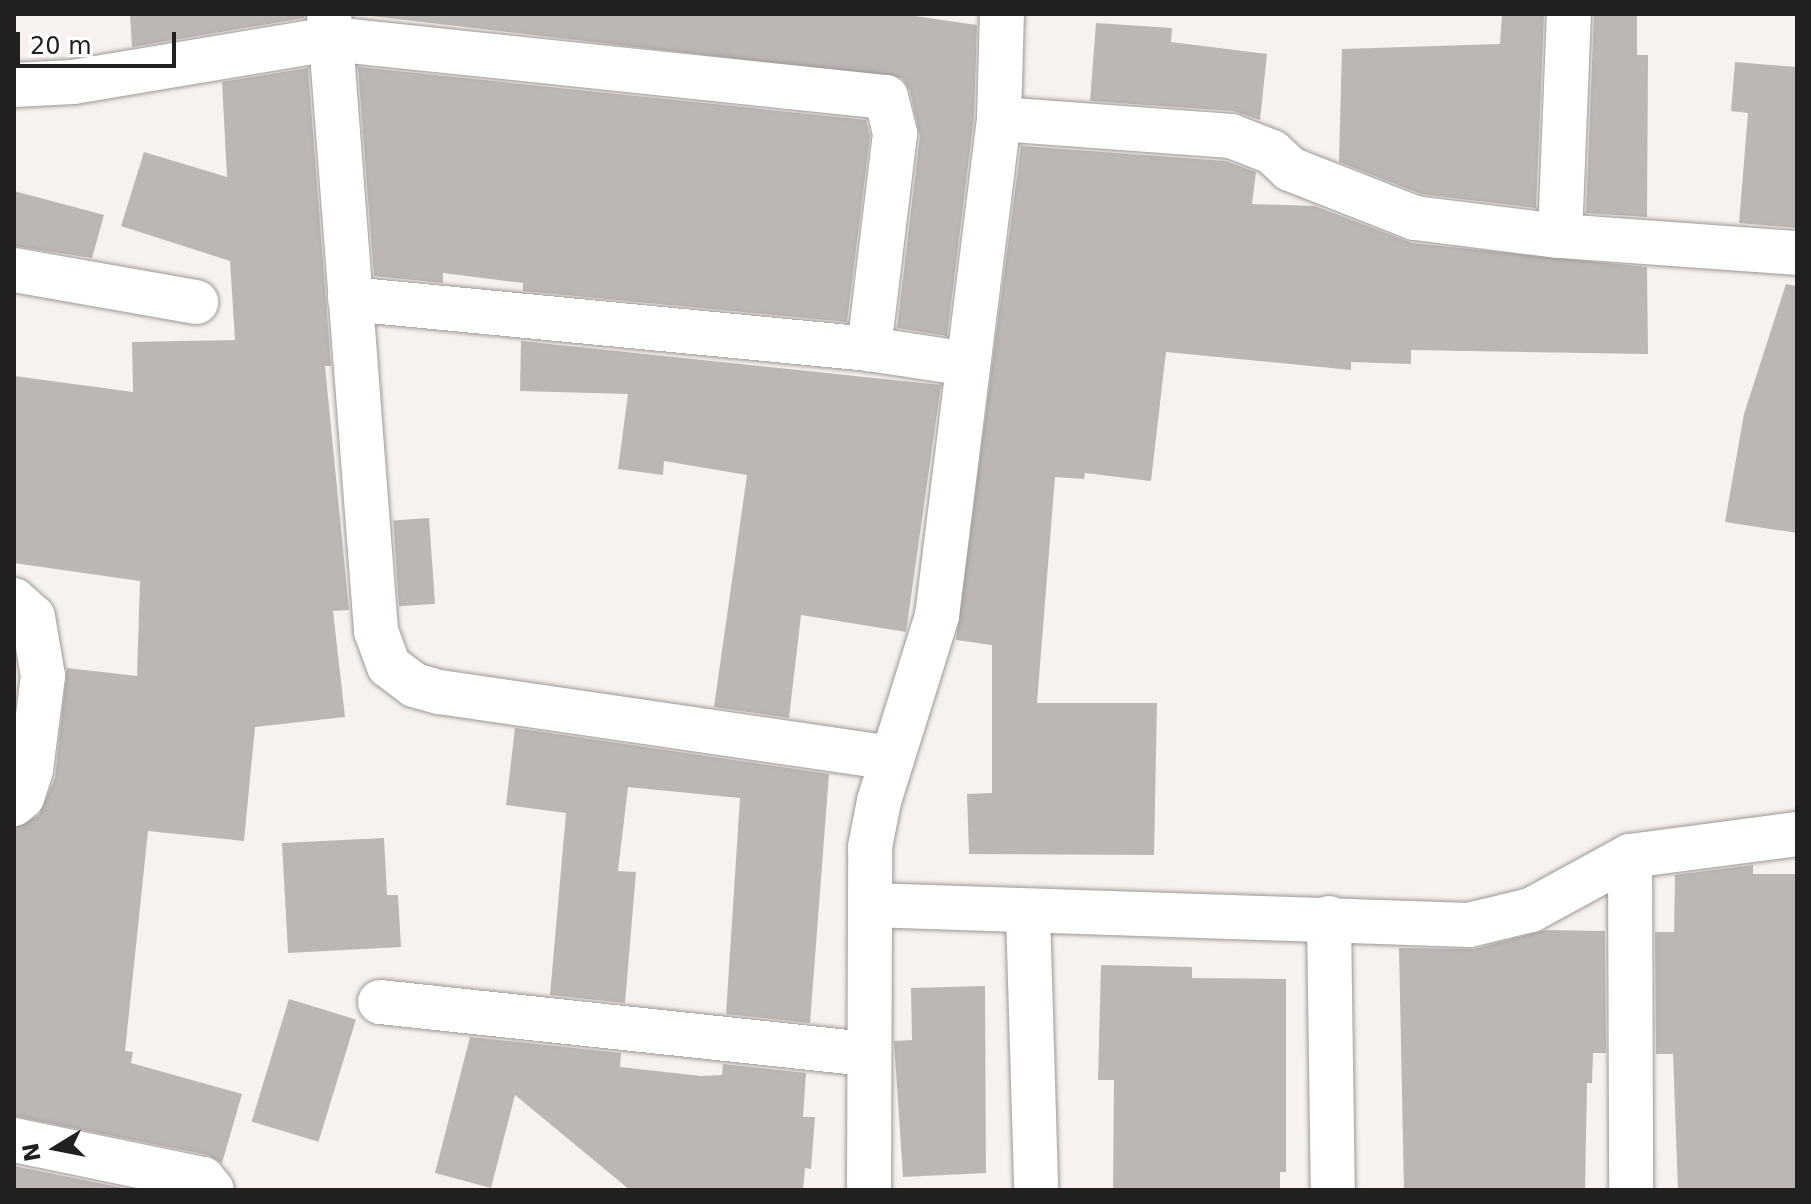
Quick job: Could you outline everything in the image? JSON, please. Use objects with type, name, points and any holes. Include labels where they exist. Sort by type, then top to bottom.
[{"type":"street","points":[[869,1190],[866,1054],[870,847],[892,758],[937,616],[999,119],[1002,14]]},
{"type":"street","points":[[1560,236],[1569,14]]},
{"type":"street","points":[[330,26],[376,631],[389,666],[414,685],[439,692],[892,758]]},
{"type":"street","points":[[14,85],[73,82],[330,26],[886,97],[895,134],[869,349]]},
{"type":"street","points":[[999,119],[1231,136],[1272,152],[1290,169],[1415,218],[1560,236],[1797,253]]},
{"type":"street","points":[[14,270],[196,302]]},
{"type":"street","points":[[350,299],[869,349],[968,364]]},
{"type":"street","points":[[14,600],[33,617],[43,676],[31,770],[22,797],[14,804]]},
{"type":"street","points":[[870,905],[1028,913],[1329,918],[1469,925],[1531,910],[1630,856],[1797,834]]},
{"type":"street","points":[[1630,856],[1631,1190]]},
{"type":"street","points":[[1028,913],[1036,1190]]},
{"type":"street","points":[[1329,918],[1333,1190]]},
{"type":"street","points":[[380,1002],[866,1054]]},
{"type":"street","points":[[14,1140],[203,1179],[212,1190]]},
{"type":"building","points":[[130,14],[304,14],[304,18],[132,47]]},
{"type":"building","points":[[354,14],[901,14],[977,25],[974,117],[947,336],[897,328],[920,136],[910,91],[902,78]]},
{"type":"building","points":[[1502,14],[1544,14],[1536,208],[1421,194],[1339,162],[1342,49],[1500,44]]},
{"type":"building","points":[[1594,14],[1637,14],[1637,55],[1648,55],[1647,217],[1586,213]]},
{"type":"building","points":[[1096,23],[1172,28],[1171,42],[1267,54],[1260,120],[1233,111],[1090,101]]},
{"type":"building","points":[[1735,62],[1797,67],[1797,228],[1739,223],[1748,113],[1731,111]]},
{"type":"building","points":[[358,67],[866,120],[870,136],[847,322],[523,291],[523,283],[443,273],[443,283],[374,276]]},
{"type":"building","points":[[308,68],[331,366],[325,366],[349,610],[333,611],[345,717],[255,727],[244,841],[148,831],[125,1051],[133,1052],[131,1063],[242,1094],[222,1163],[208,1155],[14,1116],[14,828],[39,815],[55,778],[67,668],[137,676],[140,581],[14,563],[14,376],[133,392],[132,342],[235,340],[230,261],[121,226],[144,152],[227,177],[222,82]]},
{"type":"building","points":[[1021,146],[1225,161],[1256,172],[1252,204],[1315,206],[1412,243],[1647,267],[1648,354],[1411,350],[1411,364],[1351,362],[1351,370],[1166,352],[1151,481],[1085,473],[1084,479],[1055,477],[1037,703],[1157,703],[1154,855],[969,854],[967,794],[992,793],[992,645],[956,640]]},
{"type":"building","points":[[14,191],[104,215],[92,258],[14,246]]},
{"type":"building","points":[[1786,284],[1797,286],[1797,533],[1725,522],[1744,414]]},
{"type":"building","points":[[521,341],[941,385],[906,632],[801,615],[789,718],[714,707],[747,475],[664,461],[663,475],[618,469],[628,394],[520,391]]},
{"type":"building","points":[[429,518],[435,604],[399,606],[393,521]]},
{"type":"building","points":[[515,728],[829,774],[810,1023],[726,1014],[740,798],[628,787],[618,871],[636,872],[625,1003],[550,995],[566,813],[506,805]]},
{"type":"building","points":[[384,838],[387,895],[398,895],[401,947],[288,953],[282,843]]},
{"type":"building","points":[[1753,865],[1753,874],[1797,874],[1797,1190],[1678,1190],[1673,1054],[1656,1054],[1655,932],[1674,932],[1675,875]]},
{"type":"building","points":[[1546,930],[1605,931],[1606,1053],[1593,1053],[1592,1083],[1587,1083],[1585,1190],[1404,1190],[1399,948],[1474,949]]},
{"type":"building","points":[[1101,965],[1192,967],[1192,978],[1286,979],[1286,1172],[1280,1172],[1280,1190],[1113,1190],[1114,1080],[1098,1080]]},
{"type":"building","points":[[985,986],[986,1173],[903,1177],[894,1041],[912,1040],[911,988]]},
{"type":"building","points":[[289,999],[356,1019],[319,1142],[252,1121]]},
{"type":"building","points":[[470,1037],[621,1053],[620,1067],[701,1076],[722,1075],[723,1064],[806,1073],[803,1117],[815,1117],[811,1169],[805,1168],[803,1190],[630,1190],[515,1095],[491,1188],[435,1173]]},
{"type":"building","points":[[14,1166],[133,1190],[14,1190]]}]
